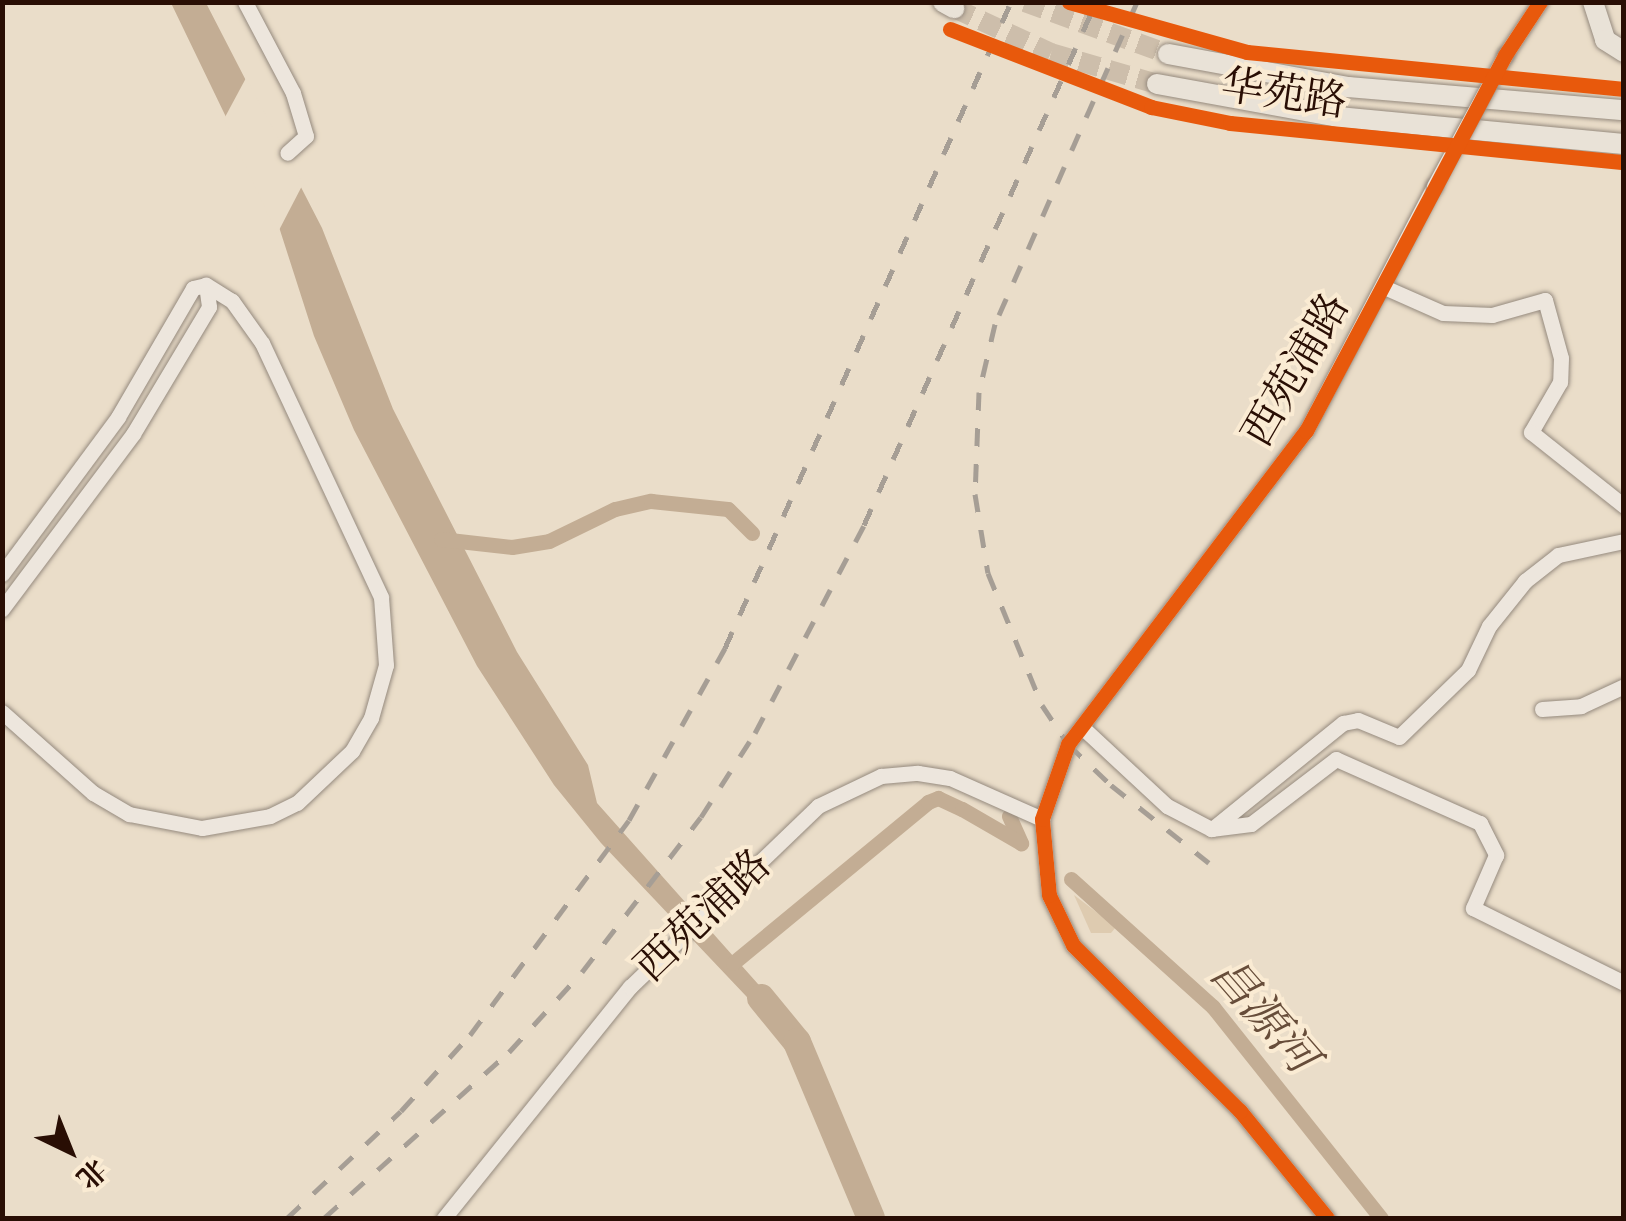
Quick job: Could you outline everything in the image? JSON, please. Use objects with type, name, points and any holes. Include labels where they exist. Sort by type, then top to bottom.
[{"type":"main road","points":[[1593,2],[1604,40],[1624,52]]},
{"type":"main road","name":"华苑路","points":[[1168,54],[1348,88],[1624,110]]},
{"type":"main road","name":"华苑路","points":[[1157,84],[1338,117],[1624,144]]},
{"type":"street","points":[[246,2],[293,93],[306,136],[286,154]]},
{"type":"street","name":"西苑浦路","points":[[444,1218],[501,1142],[672,942],[818,806],[882,776],[950,778],[1042,818],[1068,744],[1270,485],[1384,287],[1505,55],[1540,2]]},
{"type":"street","points":[[2,609],[134,434],[209,307],[206,285]]},
{"type":"street","points":[[2,574],[118,417],[193,288],[206,285],[232,301],[262,343],[381,596],[386,665],[372,718],[352,750],[297,803],[270,816],[202,828],[129,814],[94,793],[2,712]]},
{"type":"street","points":[[1384,287],[1443,313],[1492,315],[1545,300],[1560,382],[1531,432],[1624,506]]},
{"type":"street","points":[[1211,829],[1344,722],[1358,720],[1399,738],[1468,670],[1489,626],[1525,581],[1558,555],[1624,541]]},
{"type":"street","points":[[1542,708],[1581,706],[1624,686]]},
{"type":"street","points":[[1082,728],[1167,806],[1211,829],[1251,824],[1336,758],[1480,823],[1496,855],[1473,908],[1624,983]]},
{"type":"street","points":[[1042,818],[1050,895],[1073,945],[1240,1111],[1326,1218]]},
{"type":"shaded area","points":[[171,3],[206,3],[322,228],[393,409],[517,652],[588,765],[597,803],[791,1021],[780,1032],[601,843],[554,785],[477,666],[354,430],[314,336],[279,227]]},
{"type":"shaded area","points":[[1074,895],[1116,927],[1111,933],[1091,933]]},
{"type":"pier","points":[[246,78],[303,184],[277,234],[224,119]]},
{"type":"waterway","points":[[441,539],[512,547],[549,541],[615,509],[651,501],[728,509],[752,533]]},
{"type":"waterway","name":"昌源河","points":[[733,963],[928,802],[938,798],[1021,843]]},
{"type":"waterway","points":[[1009,816],[1021,843]]},
{"type":"waterway","name":"昌源河","points":[[1071,879],[1213,1007],[1381,1218]]},
{"type":"waterway","points":[[761,998],[797,1042],[871,1218]]},
{"type":"tunnel","points":[[1025,2],[1168,54]]},
{"type":"tunnel","points":[[954,8],[1051,53],[1157,84]]},
{"type":"railway","points":[[287,1218],[401,1111],[470,1035],[629,820],[725,648],[1011,2]]},
{"type":"railway","points":[[324,1218],[509,1052],[582,972],[701,817],[755,733],[864,525],[1096,2]]},
{"type":"railway","points":[[1137,2],[995,324],[979,392],[975,494],[988,573],[1042,705],[1068,744],[1111,785],[1209,863]]},
{"type":"cycle path","points":[[1069,2],[1247,52],[1624,89]]},
{"type":"cycle path","points":[[1327,1218],[1240,1111],[1073,945],[1049,895],[1042,819],[1068,744],[1306,431],[1505,55],[1540,2]]},
{"type":"cycle path","points":[[950,29],[1151,107],[1230,123],[1624,162]]}]
